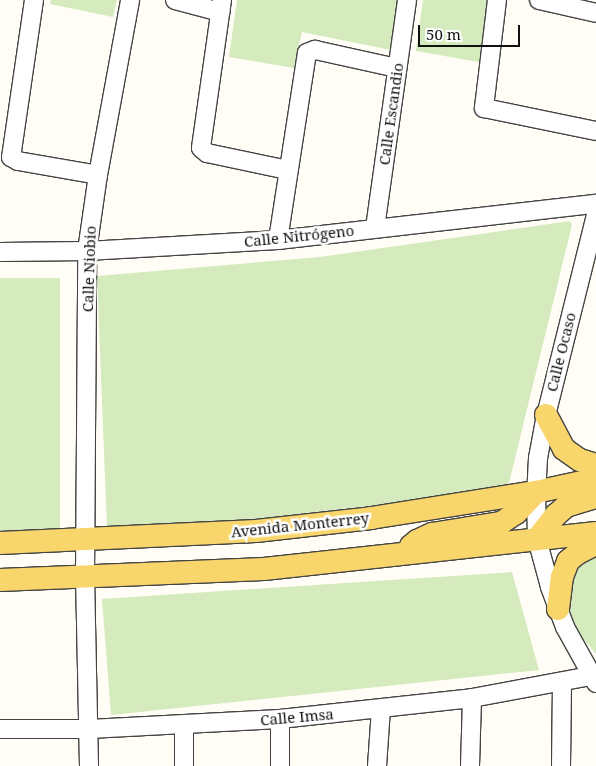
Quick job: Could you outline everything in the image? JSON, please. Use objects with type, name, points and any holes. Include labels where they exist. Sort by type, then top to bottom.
[{"type":"main road","points":[[546,415],[564,449],[580,460],[596,465]]},
{"type":"main road","name":"Avenida Monterrey","points":[[0,543],[85,541],[266,530],[371,518],[536,492],[596,479]]},
{"type":"main road","points":[[405,553],[417,540],[425,536],[501,523],[516,513],[536,492]]},
{"type":"main road","points":[[537,540],[556,515],[566,506],[596,497]]},
{"type":"main road","points":[[0,580],[85,578],[264,569],[596,533]]},
{"type":"main road","points":[[558,609],[562,577],[568,561],[578,553],[596,544]]},
{"type":"street","points":[[34,0],[11,157],[18,160],[98,175]]},
{"type":"street","name":"Calle Niobio","points":[[89,766],[85,578],[87,251],[98,175],[130,0]]},
{"type":"street","points":[[175,0],[221,6],[201,145],[202,150],[288,170]]},
{"type":"street","name":"Calle Escandio","points":[[375,228],[407,0]]},
{"type":"street","points":[[497,0],[484,108],[596,131]]},
{"type":"street","points":[[539,0],[596,13]]},
{"type":"street","points":[[278,240],[309,50],[397,68]]},
{"type":"street","name":"Calle Nitrógeno","points":[[0,252],[87,251],[278,240],[596,204]]},
{"type":"street","name":"Calle Ocaso","points":[[594,680],[558,609],[537,540],[536,492],[538,458],[546,415],[590,260],[596,215]]},
{"type":"street","name":"Calle Imsa","points":[[0,729],[88,729],[280,719],[472,698],[562,682],[594,680]]},
{"type":"street","points":[[561,766],[562,682]]},
{"type":"street","points":[[470,766],[472,698]]},
{"type":"street","points":[[377,766],[381,709]]},
{"type":"street","points":[[280,719],[280,766]]},
{"type":"street","points":[[184,724],[184,766]]},
{"type":"green space","points":[[51,0],[117,0],[113,17],[50,4]]},
{"type":"green space","points":[[237,0],[397,0],[391,50],[302,32],[294,68],[229,57]]},
{"type":"green space","points":[[423,0],[493,0],[484,63],[416,51]]},
{"type":"green space","points":[[570,221],[572,225],[509,483],[498,491],[227,522],[107,528],[97,276],[320,257]]},
{"type":"green space","points":[[0,278],[60,278],[60,533],[0,533]]},
{"type":"green space","points":[[596,556],[596,654],[576,630],[568,607],[568,566]]},
{"type":"green space","points":[[512,572],[539,670],[111,715],[102,599]]}]
